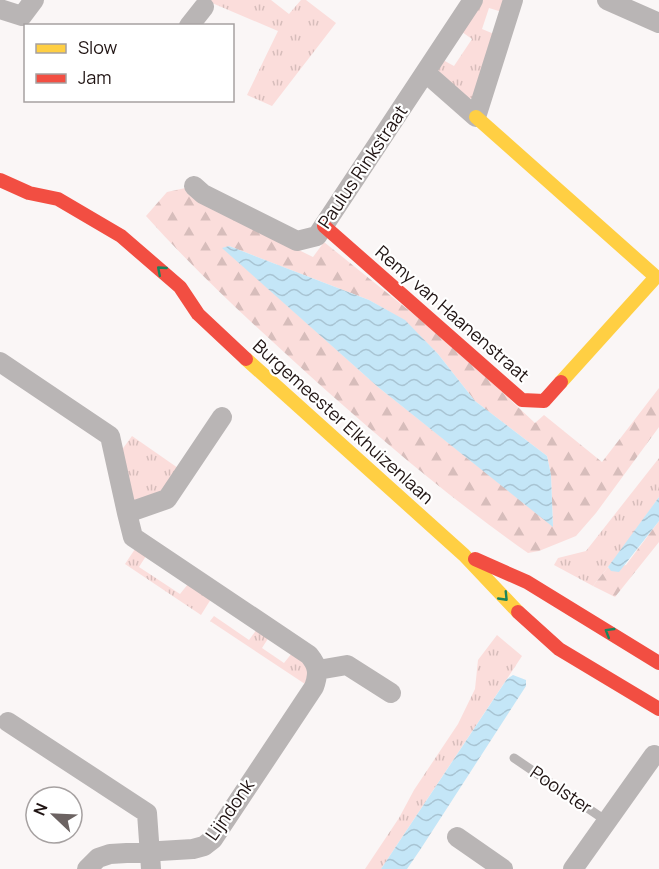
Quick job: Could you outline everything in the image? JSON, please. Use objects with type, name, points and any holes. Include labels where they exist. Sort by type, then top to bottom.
[{"type":"street","points":[[0,9],[24,22],[34,0]]},
{"type":"street","name":"Paulus Rinkstraat","points":[[195,186],[203,194],[297,241],[317,236],[473,0]]},
{"type":"street","points":[[426,73],[476,117],[513,0]]},
{"type":"street","points":[[608,0],[659,23]]},
{"type":"street","points":[[191,24],[204,7]]},
{"type":"street","name":"Remy van Haanenstraat","points":[[324,226],[522,400],[544,401],[658,278],[476,117]]},
{"type":"street","name":"Burgemeester Elkhuizenlaan","points":[[0,180],[29,193],[58,199],[121,236],[180,287],[198,314]]},
{"type":"street","name":"Burgemeester Elkhuizenlaan","points":[[29,193],[50,212]]},
{"type":"street","name":"Burgemeester Elkhuizenlaan","points":[[173,300],[198,314],[464,555],[559,649],[659,709]]},
{"type":"street","points":[[0,362],[111,436],[133,537],[309,655],[318,670],[347,665],[391,693]]},
{"type":"street","points":[[127,513],[168,499],[222,417]]},
{"type":"street","name":"Burgemeester Elkhuizenlaan","points":[[464,555],[527,582],[659,663]]},
{"type":"street","name":"Lijndonk","points":[[87,869],[98,858],[110,854],[151,860],[204,846],[213,838],[314,687],[318,670]]},
{"type":"street","points":[[8,722],[147,813],[151,860]]},
{"type":"street","name":"Poolster","points":[[573,869],[654,755]]},
{"type":"street","points":[[457,837],[503,869]]},
{"type":"lane","name":"Poolster","points":[[514,758],[608,822]]},
{"type":"green space","points":[[205,0],[271,0],[289,14],[301,0],[306,0],[336,23],[272,106],[247,95],[278,31]]},
{"type":"green space","points":[[483,0],[505,0],[502,12],[489,8],[482,29],[494,34],[473,98],[469,99],[438,71],[443,60],[454,66],[472,39],[462,32]]},
{"type":"green space","points":[[190,187],[195,199],[313,257],[324,242],[453,346],[535,423],[544,415],[602,462],[659,388],[659,427],[596,513],[576,536],[528,553],[443,490],[389,445],[309,375],[205,278],[146,216],[167,192]],"holes":[[[229,246],[369,300],[404,320],[438,354],[475,401],[547,456],[551,475],[553,526],[378,387],[223,248]]]},
{"type":"green space","points":[[132,436],[178,468],[160,494],[133,501],[121,451]]},
{"type":"green space","points":[[659,458],[659,497],[593,586],[554,565],[558,558],[586,551]]},
{"type":"green space","points":[[659,521],[659,542],[615,597],[593,586],[608,567],[626,565]]},
{"type":"green space","points":[[135,549],[146,556],[139,567],[180,594],[188,584],[211,599],[201,615],[125,564]]},
{"type":"green space","points":[[214,616],[249,640],[257,629],[269,637],[262,648],[284,663],[292,653],[302,660],[309,670],[305,684],[210,621]]},
{"type":"green space","points":[[497,635],[522,656],[381,869],[365,869],[458,724],[475,689],[478,660]]},
{"type":"water","points":[[229,246],[369,300],[405,320],[438,354],[475,401],[547,456],[551,475],[553,527],[378,387],[222,248]]},
{"type":"water","points":[[659,497],[659,521],[619,572],[611,571],[608,567]]},
{"type":"water","points":[[513,675],[526,680],[526,686],[420,850],[407,869],[381,869],[507,679]]},
{"type":"traffic: slow","points":[[476,117],[656,277],[561,382]]},
{"type":"traffic: slow","points":[[246,359],[464,555],[518,612]]},
{"type":"traffic: jam","points":[[0,180],[29,193],[58,199],[121,236],[180,287],[198,314],[246,359]]},
{"type":"traffic: jam","points":[[324,226],[522,400],[544,401],[561,382]]},
{"type":"traffic: jam","points":[[475,559],[527,582],[659,663]]},
{"type":"traffic: jam","points":[[518,612],[559,649],[659,709]]}]
